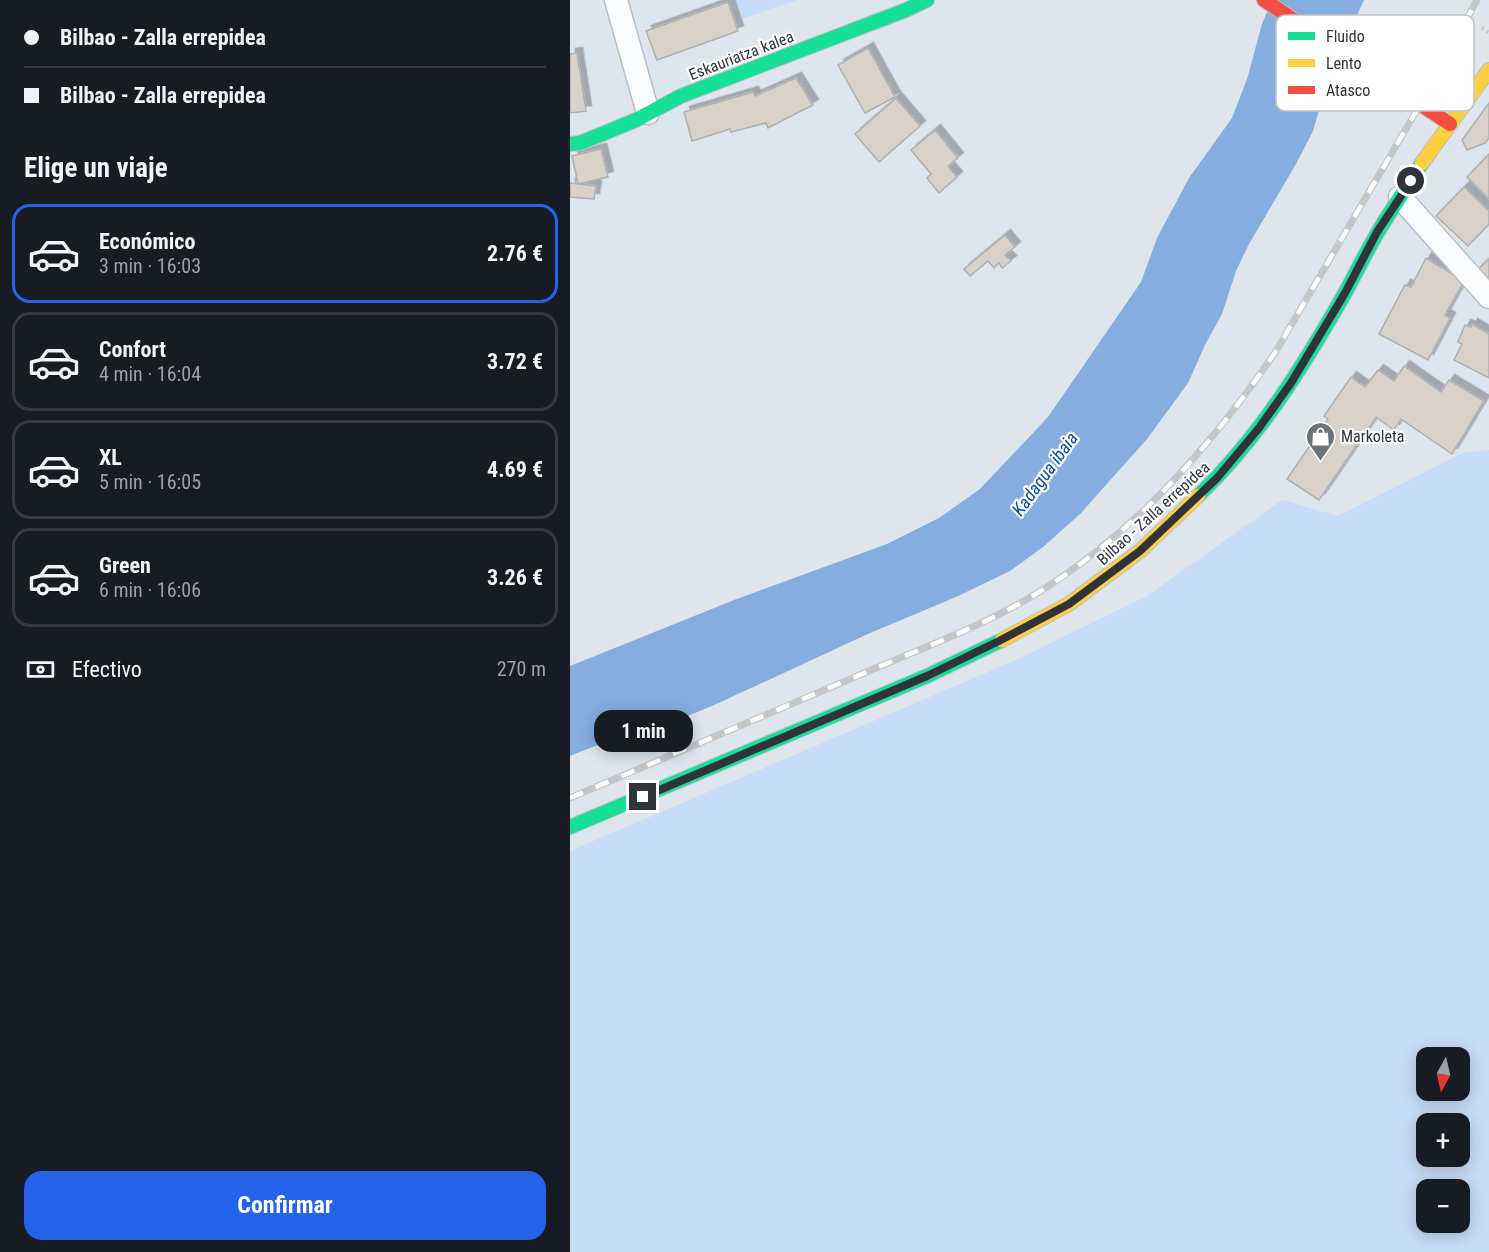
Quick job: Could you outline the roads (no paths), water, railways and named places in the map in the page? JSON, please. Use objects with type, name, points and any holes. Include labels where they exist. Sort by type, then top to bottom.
[{"type":"street","points":[[616,0],[648,114]]},
{"type":"street","name":"Eskauriatza kalea","points":[[570,144],[580,143],[648,114],[681,96],[927,0]]},
{"type":"street","points":[[1264,0],[1286,15]]},
{"type":"street","name":"Bilbao - Zalla errepidea","points":[[1474,91],[1489,70]]},
{"type":"street","points":[[1430,111],[1450,124]]},
{"type":"street","name":"Bilbao - Zalla errepidea","points":[[570,827],[927,676],[1034,624],[1069,604],[1103,580],[1177,518],[1246,445],[1291,383],[1345,293],[1377,232],[1459,111]]},
{"type":"street","points":[[1400,197],[1489,297]]},
{"type":"water","name":"Kadagua ibaia","points":[[1272,0],[1364,0],[1357,15],[1276,15],[1276,111],[1319,111],[1313,131],[1249,244],[1236,271],[1222,314],[1188,383],[1147,439],[1080,514],[1043,547],[1010,571],[956,597],[870,633],[712,706],[663,726],[595,746],[570,756],[570,666],[734,600],[887,544],[939,518],[980,489],[1048,417],[1141,282],[1157,238],[1189,178],[1232,118],[1247,79],[1262,24]]},
{"type":"railway","points":[[1469,15],[1477,0]]},
{"type":"railway","points":[[570,798],[980,624],[1047,587],[1113,538],[1173,481],[1201,450],[1252,385],[1276,351],[1416,111]]},
{"type":"place","name":"Markoleta","points":[[1320,462]]}]
